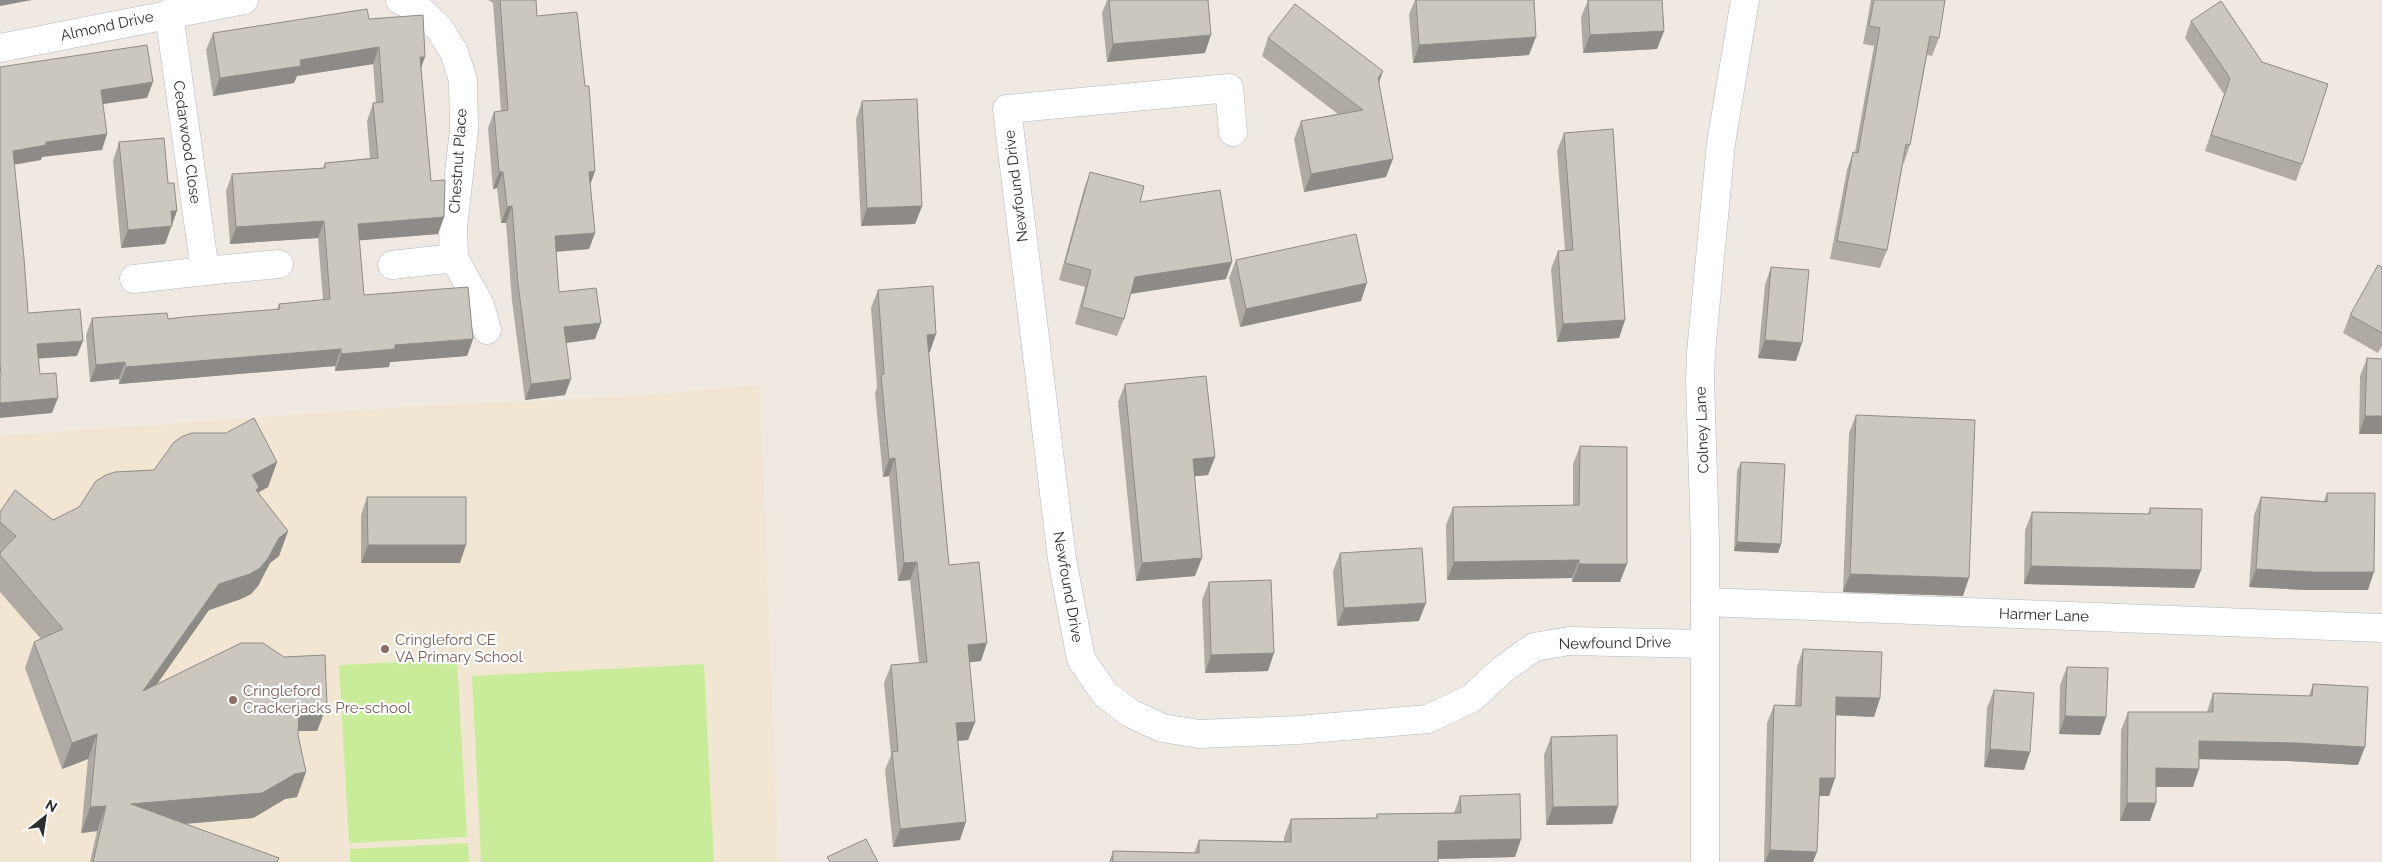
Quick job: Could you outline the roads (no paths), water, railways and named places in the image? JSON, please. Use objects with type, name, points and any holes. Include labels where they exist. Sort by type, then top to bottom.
[{"type":"street","name":"Almond Drive","points":[[0,48],[169,13],[244,0]]},
{"type":"street","name":"Chestnut Place","points":[[400,0],[420,10],[439,28],[454,52],[463,80],[464,130],[453,227],[454,258],[480,305],[486,330]]},
{"type":"street","name":"Colney Lane","points":[[1705,862],[1705,602],[1701,352],[1721,143],[1745,0]]},
{"type":"street","name":"Cedarwood Close","points":[[169,13],[205,271]]},
{"type":"street","name":"Newfound Drive","points":[[1233,132],[1229,88],[1007,109],[1062,559],[1081,659],[1105,694],[1130,713],[1162,728],[1199,734],[1335,727],[1428,718],[1472,698],[1502,670],[1534,647],[1569,641],[1704,644]]},
{"type":"street","points":[[392,265],[454,258]]},
{"type":"street","points":[[134,279],[279,264]]},
{"type":"street","name":"Harmer Lane","points":[[1705,602],[2382,628]]},
{"type":"place","name":"Cringleford CE VA Primary School","points":[[385,649]]},
{"type":"place","name":"Cringleford Crackerjacks Pre-school","points":[[233,700]]}]
